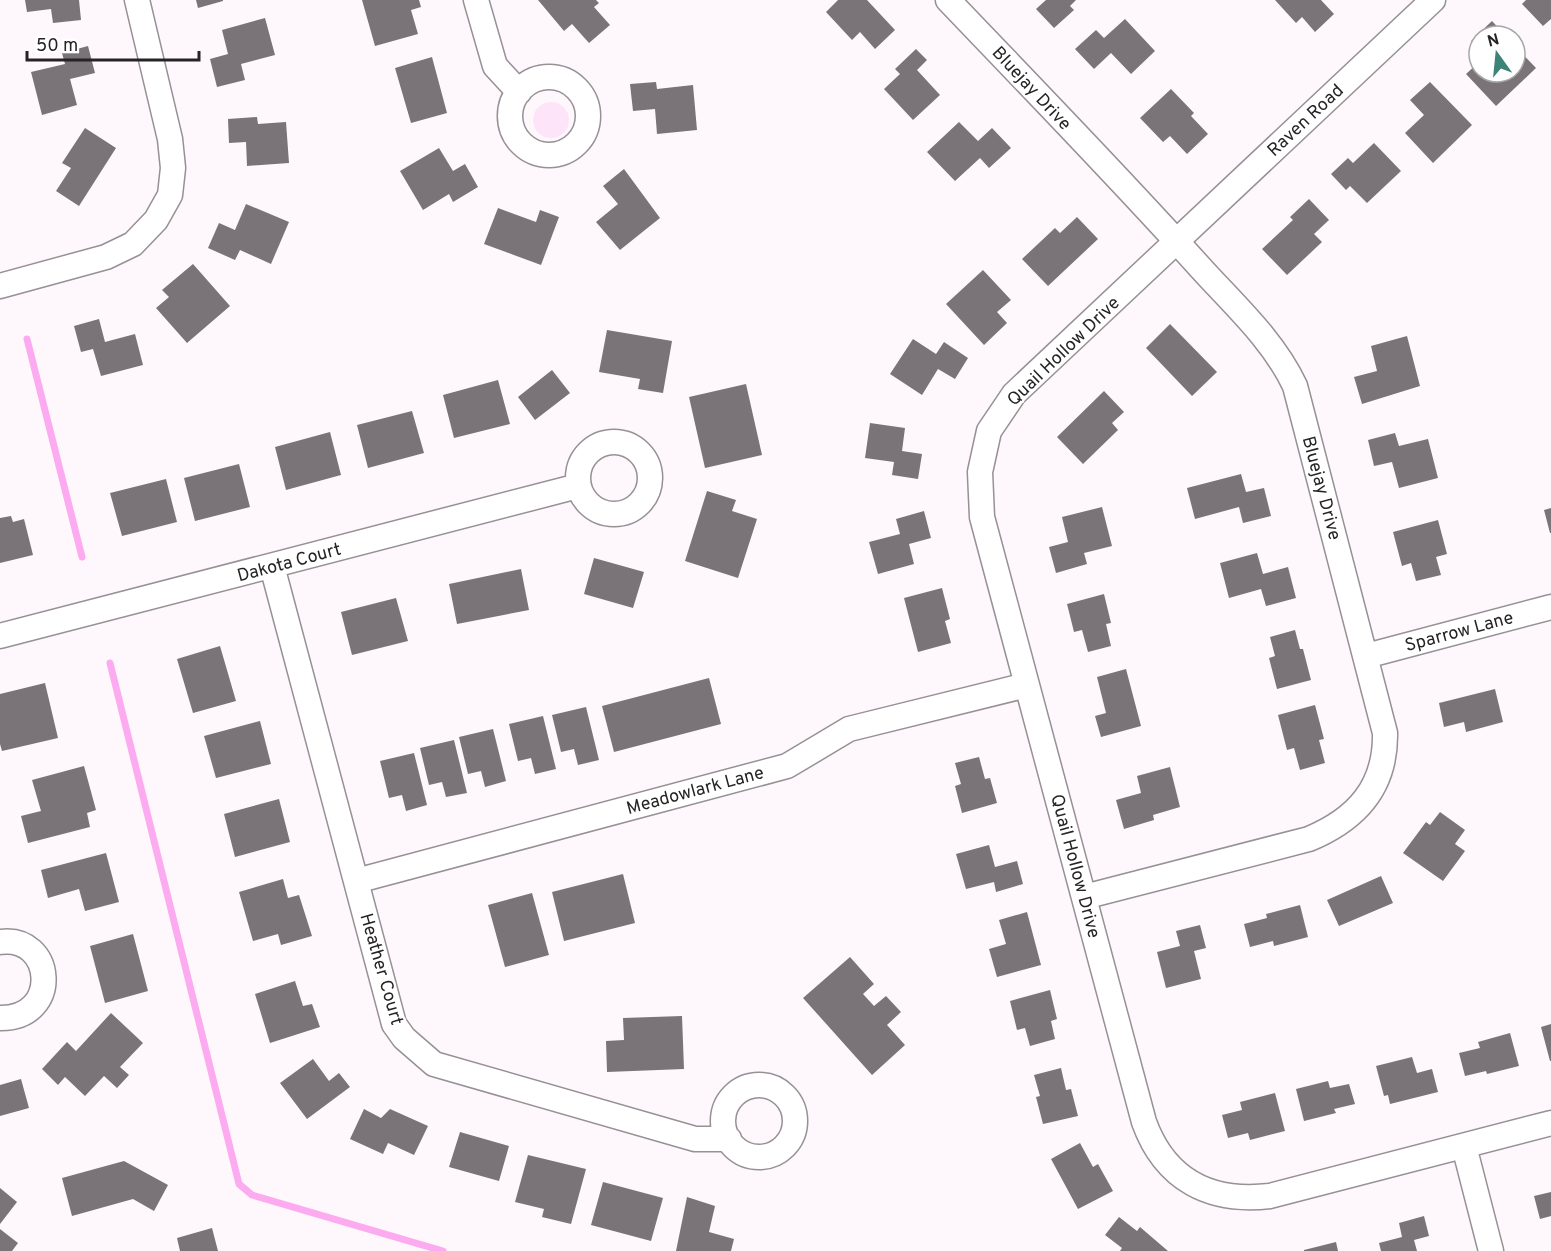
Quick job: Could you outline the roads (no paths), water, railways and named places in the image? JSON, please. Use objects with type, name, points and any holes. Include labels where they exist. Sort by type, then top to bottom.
[{"type":"street","points":[[0,286],[106,257],[133,244],[156,220],[170,195],[173,168],[170,139],[137,0]]},
{"type":"street","points":[[477,0],[495,66],[519,92]]},
{"type":"street","name":"Bluejay Drive","points":[[948,0],[1177,241],[1270,344],[1285,365],[1295,386],[1385,733],[1385,751],[1375,784],[1354,812],[1340,824],[1309,839],[1084,897]]},
{"type":"street","name":"Raven Road","points":[[1177,241],[1423,3]]},
{"type":"street","name":"Quail Hollow Drive","points":[[1177,241],[1014,394],[989,431],[980,472],[982,517],[1150,1139],[1165,1161],[1185,1180],[1217,1194],[1235,1198],[1270,1196],[1551,1123]]},
{"type":"street","name":"Dakota Court","points":[[0,636],[578,486]]},
{"type":"street","name":"Heather Court","points":[[272,566],[394,1024],[404,1038],[434,1064],[695,1139],[729,1139]]},
{"type":"street","name":"Sparrow Lane","points":[[1366,656],[1551,607]]},
{"type":"street","name":"Meadowlark Lane","points":[[356,881],[787,766],[849,729],[1028,685]]},
{"type":"street","points":[[0,942],[19,943],[30,949],[40,964],[44,982],[42,994],[26,1013],[14,1018],[0,1018]]},
{"type":"street","points":[[1464,1146],[1491,1251]]},
{"type":"waterway","points":[[27,339],[82,557]]},
{"type":"waterway","points":[[110,663],[239,1184],[252,1195],[443,1251]]}]
